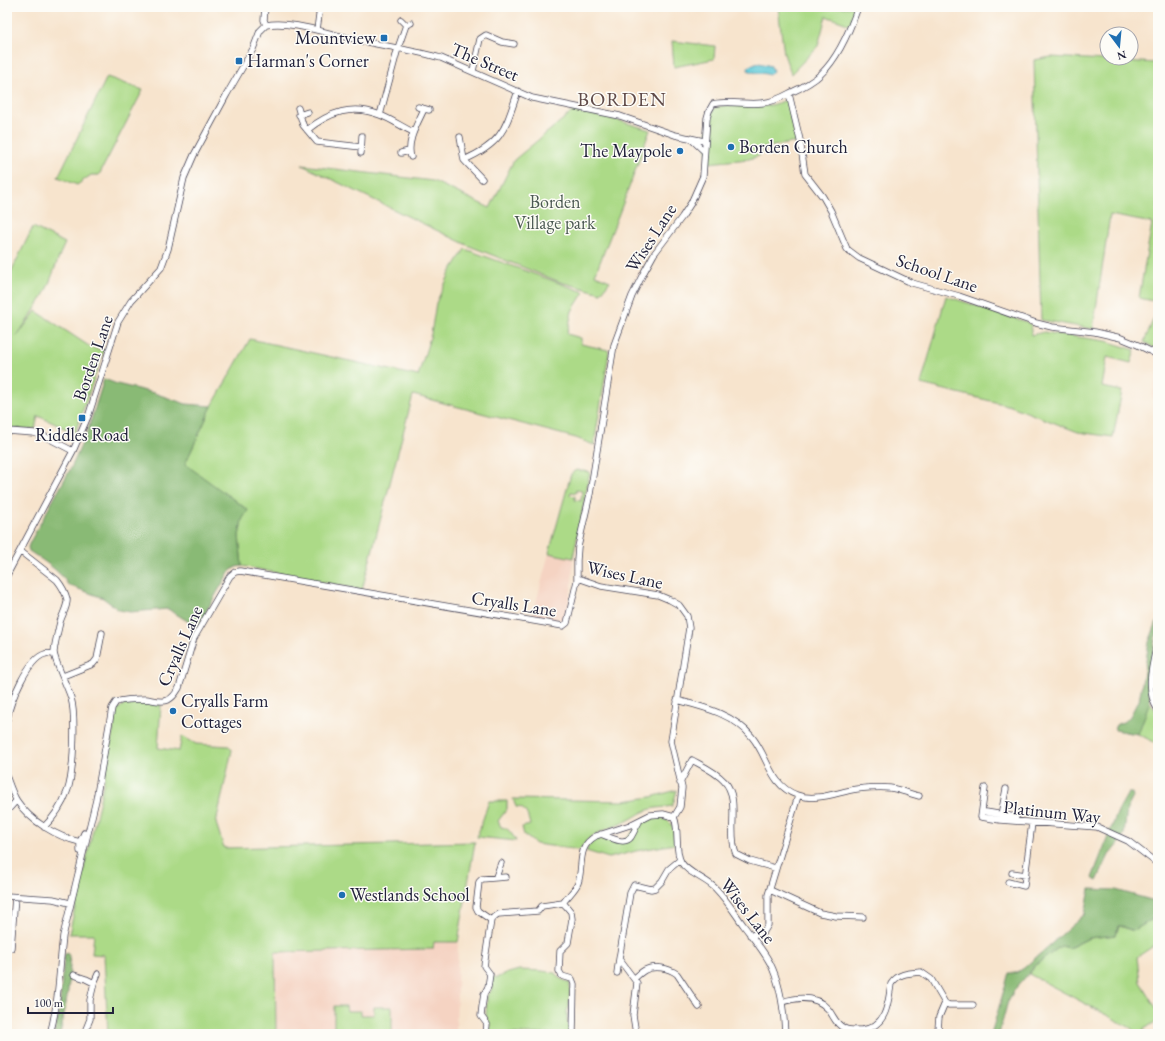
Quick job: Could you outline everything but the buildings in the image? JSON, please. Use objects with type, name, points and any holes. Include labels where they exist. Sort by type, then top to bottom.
[{"type":"street","points":[[265,7],[264,20],[266,25]]},
{"type":"street","points":[[316,30],[320,7]]},
{"type":"street","points":[[789,94],[821,74],[833,60],[845,38],[858,7]]},
{"type":"street","points":[[380,115],[398,48],[409,24],[401,20]]},
{"type":"street","name":"The Street","points":[[266,25],[281,24],[316,30],[441,58],[532,98],[620,116],[675,135],[704,141]]},
{"type":"street","name":"Borden Lane","points":[[7,575],[73,451],[89,414],[118,322],[130,301],[162,268],[168,249],[184,178],[194,155],[253,49],[260,31],[266,25]]},
{"type":"street","points":[[473,71],[480,39],[486,35],[502,42],[514,44]]},
{"type":"street","points":[[464,160],[478,154],[499,136],[506,126],[518,91]]},
{"type":"street","name":"Wises Lane","points":[[674,817],[680,807],[682,788],[671,742],[689,628],[687,616],[679,605],[658,595],[615,589],[581,579],[577,581],[578,547],[590,494],[614,345],[632,296],[644,272],[654,254],[691,203],[703,176],[704,141],[709,111],[713,104],[720,102],[759,104],[774,101],[789,94]]},
{"type":"street","name":"School Lane","points":[[789,94],[800,140],[805,174],[823,197],[831,211],[847,249],[859,258],[912,283],[959,296],[1036,323],[1052,327],[1095,332],[1121,338],[1158,355]]},
{"type":"street","points":[[401,153],[410,154],[413,132],[427,110],[418,107]]},
{"type":"street","points":[[298,108],[303,125],[317,142],[361,150],[362,136]]},
{"type":"street","points":[[307,130],[321,119],[333,113],[358,110],[380,115],[413,132]]},
{"type":"street","points":[[299,115],[308,112]]},
{"type":"street","points":[[460,137],[464,160],[482,179]]},
{"type":"street","points":[[690,137],[704,150]]},
{"type":"street","points":[[7,431],[34,433],[44,436],[73,451]]},
{"type":"street","points":[[20,552],[57,580],[65,594],[67,604],[60,622],[54,654],[71,698],[74,714],[70,779],[64,800],[56,814],[44,828]]},
{"type":"street","name":"Cryalls Lane","points":[[50,1034],[54,1020],[58,993],[61,951],[70,904],[96,800],[113,706],[116,702],[123,700],[144,699],[164,701],[169,700],[175,695],[194,638],[230,576],[235,572],[240,571],[563,626],[567,622],[577,581]]},
{"type":"street","points":[[63,676],[93,664],[98,659],[102,633]]},
{"type":"street","points":[[1158,640],[1150,672],[1150,687],[1152,701],[1158,710]]},
{"type":"street","points":[[7,719],[13,698],[32,663],[44,654],[54,654]]},
{"type":"street","points":[[677,700],[722,714],[734,720],[746,730],[760,748],[776,781],[783,788],[798,796],[808,798],[826,796],[857,789],[891,788],[919,796]]},
{"type":"street","points":[[680,783],[692,760],[720,777],[728,786],[731,794],[733,844],[736,854],[750,861],[775,868]]},
{"type":"street","points":[[7,778],[16,801],[44,828],[63,837],[80,842]]},
{"type":"street","name":"Platinum Way","points":[[985,788],[981,817],[1001,818],[1032,823],[1097,827],[1128,840],[1158,864]]},
{"type":"street","points":[[1001,818],[1006,789]]},
{"type":"street","points":[[750,935],[763,933],[768,926],[770,890],[775,868],[798,796]]},
{"type":"street","points":[[7,811],[16,801]]},
{"type":"street","points":[[986,812],[1001,818],[1016,817]]},
{"type":"street","points":[[486,1034],[487,1024],[481,1016],[483,997],[488,987],[490,974],[484,966],[491,920],[494,916],[498,914],[538,911],[542,906],[563,903],[578,882],[584,846],[591,838],[614,831],[650,815],[670,815],[674,817],[677,824],[678,853],[680,860],[669,869],[656,888],[651,889],[634,885],[629,900],[617,973]]},
{"type":"street","points":[[601,834],[620,841],[628,840],[641,820]]},
{"type":"street","points":[[1008,882],[1024,886],[1032,823]]},
{"type":"street","points":[[80,851],[80,842],[84,833]]},
{"type":"street","name":"Wises Lane","points":[[680,860],[687,868],[716,890],[770,963],[782,1002],[785,1034]]},
{"type":"street","points":[[496,877],[501,862]]},
{"type":"street","points":[[1012,873],[1026,875]]},
{"type":"street","points":[[491,920],[478,911],[476,907],[480,882],[482,879],[506,877]]},
{"type":"street","points":[[770,890],[820,913],[836,916],[863,917]]},
{"type":"street","points":[[7,896],[42,898],[70,904]]},
{"type":"street","points":[[11,948],[15,897]]},
{"type":"street","points":[[563,903],[570,912],[572,919],[568,943],[560,951],[559,971],[562,976],[572,979],[574,984],[573,1034]]},
{"type":"street","points":[[619,959],[636,983],[633,1015],[636,1034]]},
{"type":"street","points":[[634,979],[645,970],[659,968],[672,970],[677,974],[699,1007]]},
{"type":"street","points":[[782,1002],[798,998],[810,999],[820,1003],[828,1009],[836,1022],[844,1029],[864,1029],[872,1027],[876,1024],[885,1012],[893,980],[897,976],[921,972],[931,979],[944,1003],[949,1005],[973,1005]]},
{"type":"street","points":[[84,1034],[90,1019],[90,1000],[98,974]]},
{"type":"street","points":[[74,975],[94,983]]},
{"type":"street","points":[[938,1029],[939,1017],[944,1003]]},
{"type":"shaded area","points":[[1158,381],[1158,410],[1153,397],[1156,383]]},
{"type":"shaded area","points":[[549,553],[573,558],[572,585],[566,618],[561,622],[532,618]]},
{"type":"shaded area","name":"Westlands School","points":[[475,842],[458,942],[456,1034],[108,1034],[104,955]]},
{"type":"green space","points":[[778,7],[855,7],[850,25],[826,16],[818,46],[791,74],[784,54]]},
{"type":"green space","points":[[672,41],[715,46],[714,59],[674,67]]},
{"type":"green space","points":[[1051,57],[1099,60],[1099,66],[1139,66],[1139,62],[1158,63],[1158,302],[1139,298],[1152,223],[1110,215],[1093,329],[1041,320],[1034,60]]},
{"type":"green space","points":[[107,77],[143,90],[99,175],[91,175],[77,185],[58,177]]},
{"type":"green space","name":"BORDEN","points":[[786,100],[790,103],[791,120],[797,142],[763,148],[759,156],[749,159],[708,163],[708,128],[714,108],[728,105],[764,106]]},
{"type":"green space","name":"Borden Village park","points":[[573,111],[617,120],[650,130],[595,275],[610,281],[601,293],[560,282],[467,245],[302,165],[433,181],[490,208],[514,160]]},
{"type":"green space","points":[[33,227],[65,243],[45,293],[17,336],[36,311],[92,348],[104,350],[75,433],[38,416],[35,429],[7,428],[7,280]]},
{"type":"green space","points":[[465,249],[584,292],[572,311],[567,334],[581,338],[581,344],[608,350],[609,353],[594,445],[576,438],[413,395],[362,590],[242,566],[239,536],[242,520],[185,464],[212,406],[250,339],[418,376],[431,334],[436,303],[451,271]]},
{"type":"green space","points":[[946,296],[1027,322],[1031,325],[1031,335],[1044,332],[1106,341],[1135,350],[1131,363],[1107,357],[1102,387],[1122,391],[1113,437],[1078,432],[1011,406],[921,384]]},
{"type":"green space","points":[[1158,308],[1158,350],[1144,342]]},
{"type":"green space","points":[[104,379],[186,404],[212,406],[185,464],[248,510],[242,520],[239,536],[242,566],[236,567],[229,572],[197,627],[168,609],[130,612],[119,610],[103,598],[68,585],[57,571],[29,551],[28,547],[30,542],[72,466],[88,430]]},
{"type":"green space","points":[[576,470],[590,472],[573,558],[549,553],[571,474]],"holes":[[[576,490],[582,491],[581,501],[575,500],[575,496],[570,495],[571,492],[576,493]]]},
{"type":"green space","points":[[1158,619],[1158,632],[1155,638],[1149,685],[1150,702],[1138,734],[1115,730],[1117,724],[1129,718],[1139,701],[1149,642]]},
{"type":"green space","points":[[1158,656],[1158,704],[1154,693],[1154,674]]},
{"type":"green space","points":[[136,702],[161,705],[158,748],[179,751],[182,736],[196,744],[229,746],[232,750],[216,823],[224,848],[475,842],[458,942],[434,942],[433,949],[275,952],[276,1034],[108,1034],[104,955],[92,954],[94,934],[69,934],[101,795],[117,710],[126,703]]},
{"type":"green space","points":[[1150,702],[1158,714],[1158,718],[1154,722],[1158,726],[1158,744],[1138,734],[1125,732]]},
{"type":"green space","points":[[677,790],[672,806],[654,808],[645,811],[629,820],[595,834],[584,843],[580,850],[536,844],[524,835],[522,827],[530,825],[528,818],[524,810],[516,807],[513,799],[624,801],[651,797]]},
{"type":"green space","points":[[1128,793],[1132,793],[1133,797],[1127,809],[1124,834],[1109,855],[1097,881],[1092,878],[1118,811]]},
{"type":"green space","points":[[489,801],[507,801],[507,809],[498,821],[501,827],[508,830],[516,841],[477,837]]},
{"type":"green space","points":[[655,816],[663,817],[663,819],[670,823],[673,828],[675,844],[636,851],[609,858],[586,851],[592,840],[601,837],[624,842],[644,819]]},
{"type":"green space","points":[[1090,889],[1116,890],[1158,902],[1158,923],[1156,917],[1133,931],[1122,926],[1118,926],[1116,935],[1089,938],[1069,948],[1061,946],[1037,964],[1015,989],[1008,1001],[999,1034],[991,1034],[1009,973],[1016,973],[1024,968],[1085,914]]},
{"type":"green space","points":[[1156,917],[1158,923],[1158,943],[1137,957],[1140,982],[1158,1011],[1158,1020],[1143,1030],[1149,1034],[1136,1034],[1131,1028],[1029,974],[1037,964],[1061,945],[1069,948],[1089,938],[1116,935],[1119,926],[1133,931]]},
{"type":"green space","points":[[68,953],[70,970],[66,1004],[60,1034],[54,1034],[59,1014],[64,957],[65,954]]},
{"type":"green space","points":[[519,970],[555,973],[559,978],[570,983],[567,1021],[570,1034],[490,1034],[490,1024],[486,1017],[487,996],[491,991],[493,975],[496,978]]},
{"type":"green space","points":[[334,1006],[346,1006],[347,1011],[361,1011],[361,1015],[374,1015],[374,1007],[392,1007],[392,1034],[334,1034]]},
{"type":"water","points":[[759,63],[771,66],[773,71],[769,75],[748,70],[749,66]]},
{"type":"place","name":"Mountview","points":[[384,38]]},
{"type":"place","name":"Harman's Corner","points":[[239,61]]},
{"type":"place","name":"Borden Church","points":[[731,147]]},
{"type":"place","name":"The Maypole","points":[[680,151]]},
{"type":"place","name":"Riddles Road","points":[[82,418]]},
{"type":"place","name":"Cryalls Farm Cottages","points":[[173,711]]},
{"type":"place","name":"Westlands School","points":[[342,895]]},
{"type":"district","name":"BORDEN","points":[[622,99]]}]
